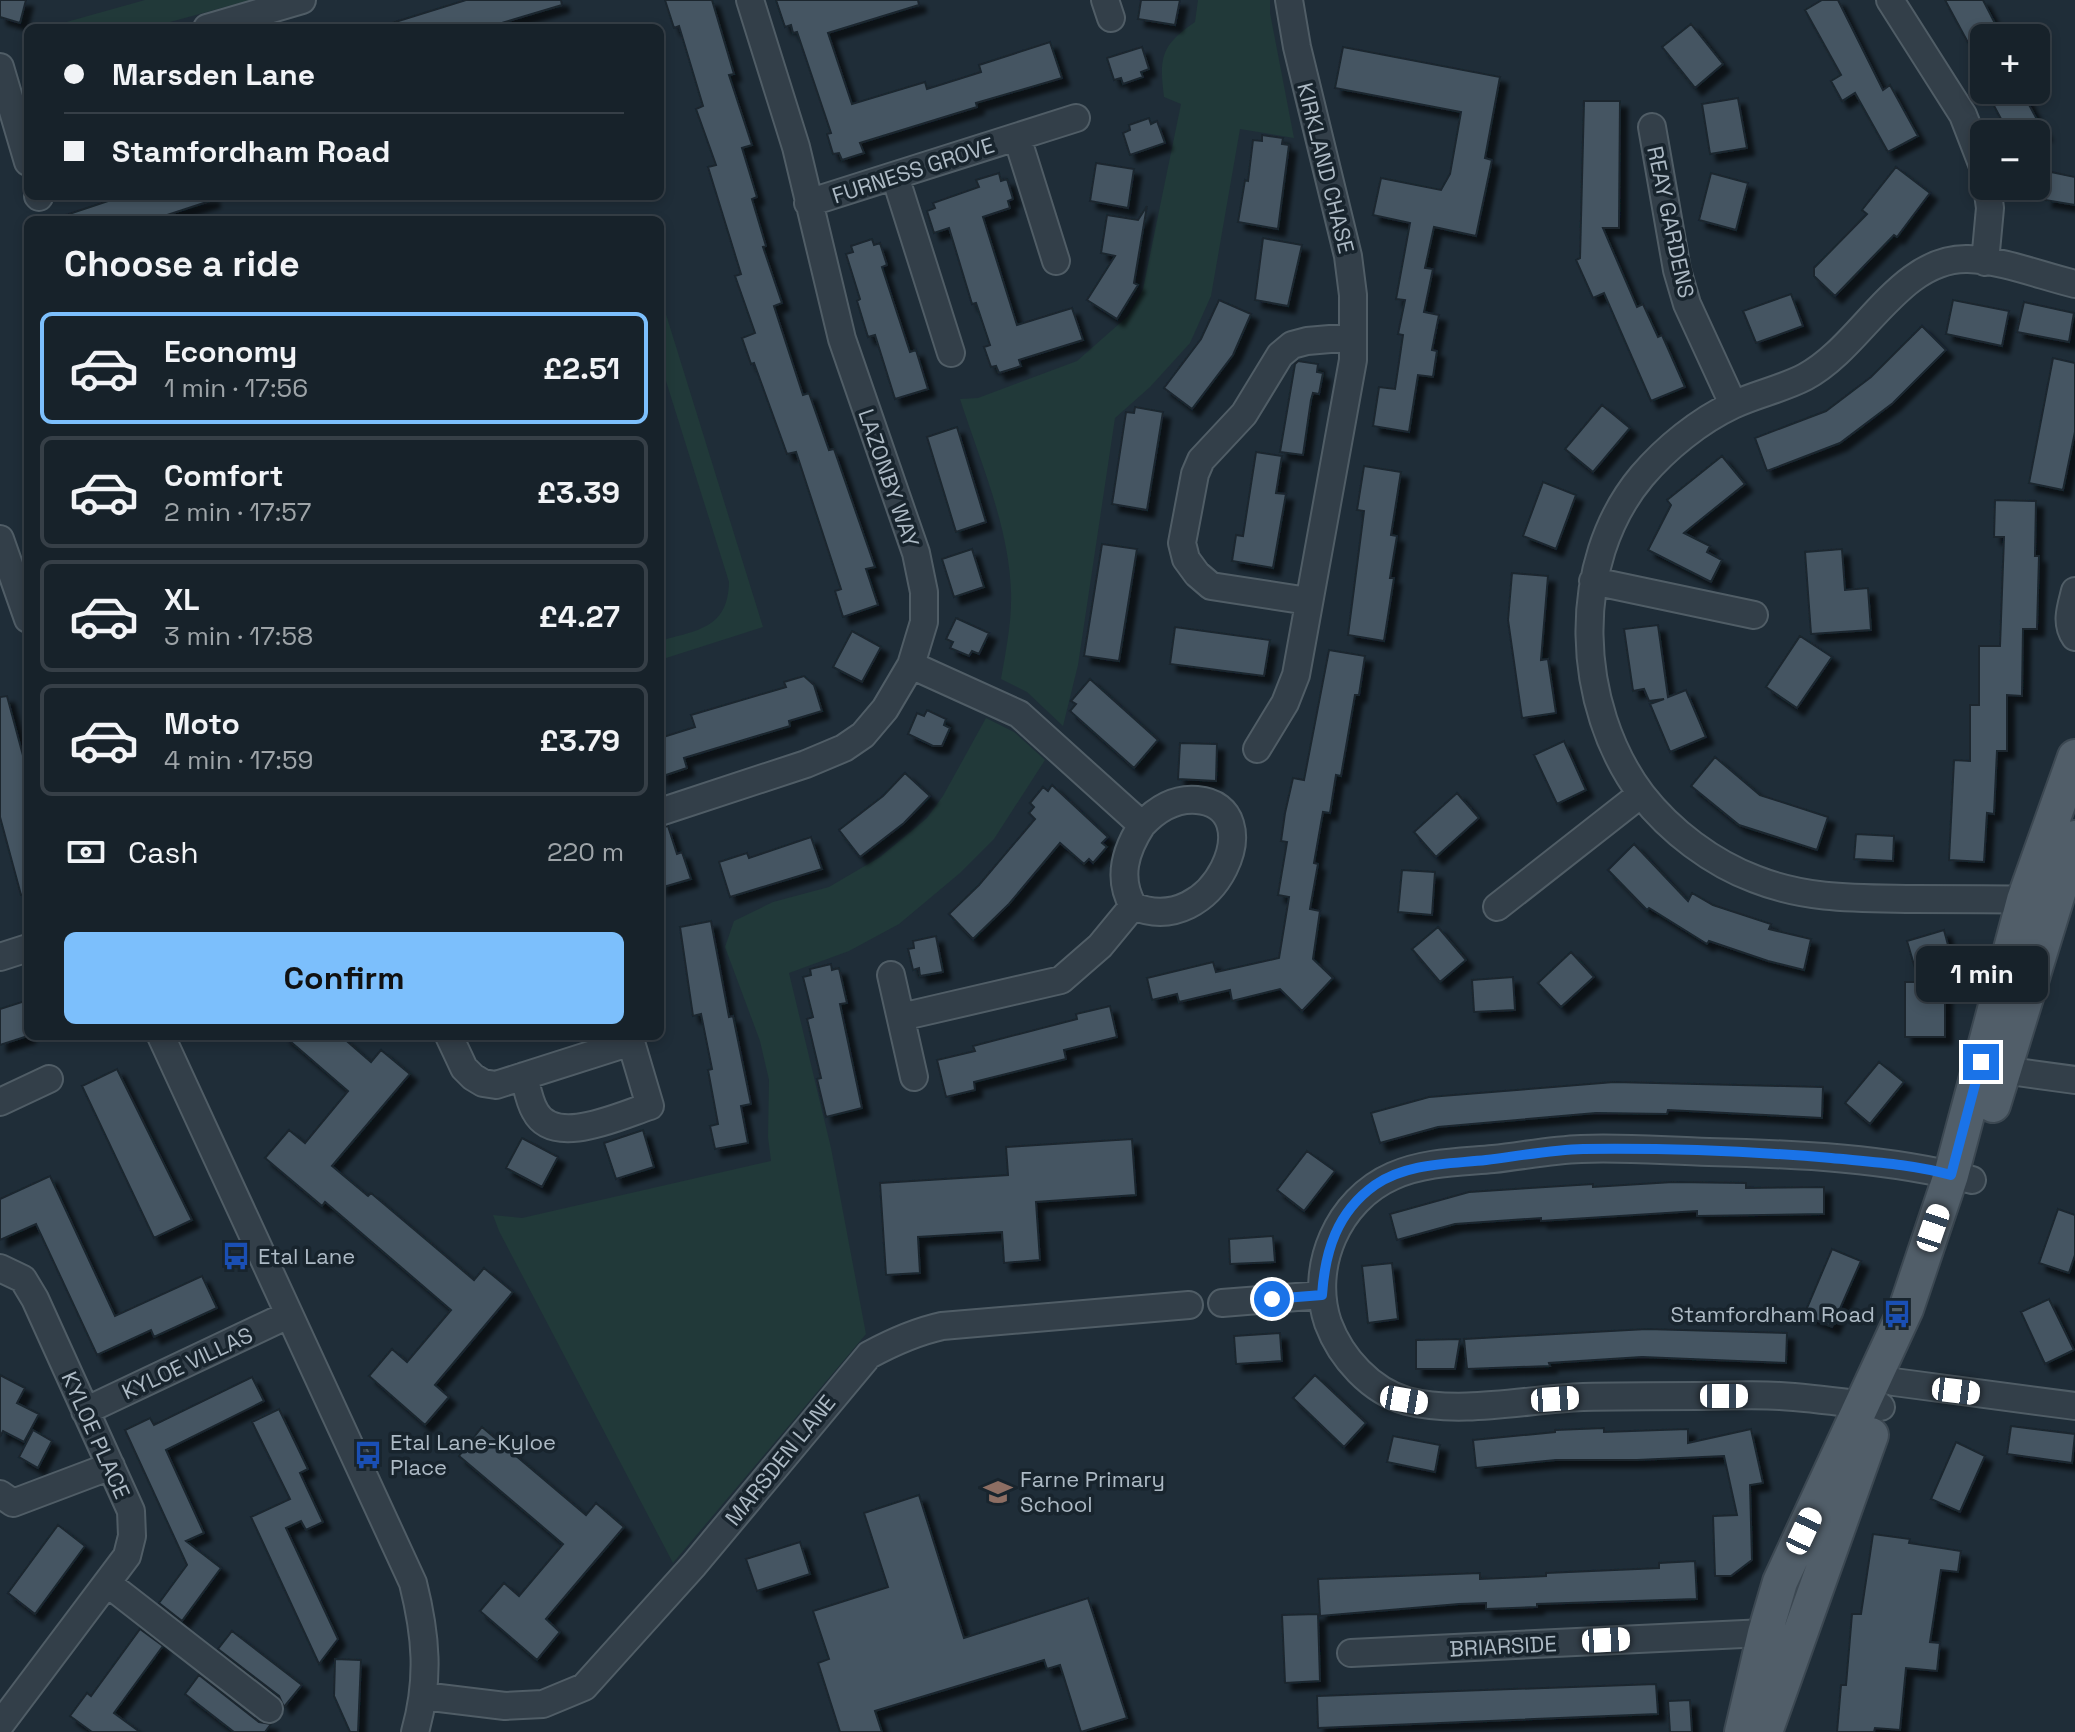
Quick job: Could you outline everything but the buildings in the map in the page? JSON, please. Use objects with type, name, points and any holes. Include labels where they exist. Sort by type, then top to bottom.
[{"type":"main road","points":[[1962,1177],[2075,757]]},
{"type":"main road","points":[[1765,1732],[1879,1398],[1906,1309],[2003,1070],[2039,900],[2075,838]]},
{"type":"main road","points":[[1742,1732],[1780,1582],[1879,1398]]},
{"type":"street","points":[[221,24],[302,0]]},
{"type":"street","name":"LAZONBY WAY","points":[[664,811],[806,764],[844,748],[863,735],[885,709],[911,665],[924,622],[924,592],[916,553],[842,339],[796,147],[750,0]]},
{"type":"street","name":"KIRKLAND CHASE","points":[[1257,749],[1285,703],[1296,675],[1353,360],[1353,295],[1348,256],[1297,47],[1289,0]]},
{"type":"street","points":[[1890,0],[1963,115],[1970,133]]},
{"type":"street","points":[[11,78],[24,142]]},
{"type":"street","name":"FURNESS GROVE","points":[[808,203],[1076,118]]},
{"type":"street","name":"REAY GARDENS","points":[[1652,127],[1677,270],[1687,304],[1733,404]]},
{"type":"street","name":"FURNESS GROVE","points":[[1017,137],[1056,261]]},
{"type":"street","points":[[895,176],[951,353]]},
{"type":"street","points":[[1985,262],[1989,200]]},
{"type":"street","points":[[2039,900],[1825,898],[1755,879],[1717,860],[1688,840],[1641,794],[1604,724],[1588,634],[1593,581],[1619,506],[1643,475],[1702,422],[1733,404],[1806,377],[1840,352],[1916,275],[1944,262],[1967,259],[1985,262],[2075,284]]},
{"type":"street","points":[[1308,601],[1211,586],[1186,559],[1182,543],[1195,474],[1201,460],[1244,414],[1280,355],[1292,345],[1307,341],[1353,337]]},
{"type":"street","points":[[0,539],[24,608]]},
{"type":"street","points":[[1593,581],[1754,615]]},
{"type":"street","points":[[2075,591],[2069,617],[2075,637]]},
{"type":"street","points":[[911,665],[1019,714],[1142,825]]},
{"type":"street","points":[[1497,907],[1641,794]]},
{"type":"street","points":[[1174,802],[1212,802],[1223,812],[1229,824],[1231,855],[1225,871],[1199,899],[1165,913],[1146,912],[1133,906],[1125,893],[1123,875],[1130,844],[1142,825],[1153,814],[1174,802]]},
{"type":"street","points":[[901,1017],[1061,980],[1100,946],[1133,906]]},
{"type":"street","points":[[0,957],[24,949]]},
{"type":"street","points":[[891,975],[914,1077]]},
{"type":"street","points":[[163,1040],[413,1583],[426,1641],[423,1696],[415,1732]]},
{"type":"street","points":[[451,1040],[464,1068],[483,1083],[496,1085],[524,1076],[631,1042],[650,1106],[575,1129],[562,1130],[543,1122],[535,1112],[524,1076]]},
{"type":"street","points":[[2003,1070],[2075,1080]]},
{"type":"street","points":[[0,1102],[49,1079]]},
{"type":"street","points":[[1962,1177],[1922,1167],[1773,1153],[1580,1149],[1421,1167],[1394,1175],[1376,1185],[1356,1201],[1342,1219],[1331,1239],[1324,1263],[1322,1295],[1335,1341],[1351,1364],[1373,1384],[1404,1400],[1442,1407],[1583,1397],[1778,1395],[2075,1406]]},
{"type":"street","name":"KYLOE PLACE","points":[[0,1268],[23,1279],[35,1299],[131,1511],[132,1536],[127,1556],[1,1729]]},
{"type":"street","points":[[1222,1303],[1322,1295]]},
{"type":"street","name":"MARSDEN LANE","points":[[423,1696],[505,1706],[543,1704],[584,1687],[694,1565],[869,1355],[891,1343],[913,1332],[942,1326],[1189,1305]]},
{"type":"street","name":"KYLOE VILLAS","points":[[85,1411],[288,1315]]},
{"type":"street","points":[[0,1494],[13,1503],[111,1466]]},
{"type":"street","points":[[107,1583],[269,1709]]},
{"type":"street","name":"BRIARSIDE","points":[[1351,1653],[1799,1631]]},
{"type":"green space","points":[[145,0],[251,0],[163,24],[59,24]]},
{"type":"green space","points":[[1198,0],[1270,0],[1294,138],[1240,129],[1211,296],[1190,343],[1150,387],[1115,418],[1078,665],[1063,726],[1027,692],[1001,679],[1011,614],[1009,567],[992,494],[960,399],[978,398],[1077,361],[1128,316],[1143,289],[1181,104],[1164,97],[1163,62],[1175,38],[1195,22]]},
{"type":"green space","points":[[664,308],[763,627],[664,659],[664,640],[708,625],[723,610],[729,582],[664,375]]},
{"type":"green space","points":[[986,718],[1014,732],[1045,760],[994,839],[960,873],[899,924],[849,951],[789,973],[831,1148],[866,1334],[673,1563],[493,1215],[522,1218],[771,1161],[768,1137],[769,1080],[760,1041],[725,947],[734,921],[773,902],[829,887],[880,857],[927,818],[943,796]]},
{"type":"place","name":"Etal Lane","points":[[236,1256]]},
{"type":"place","name":"Stamfordham Road","points":[[1897,1314]]},
{"type":"place","name":"Etal Lane-Kyloe Place","points":[[368,1455]]},
{"type":"place","name":"Farne Primary School","points":[[998,1492]]},
{"type":"route","points":[[1272,1299],[1322,1295],[1324,1263],[1331,1239],[1342,1219],[1356,1201],[1376,1185],[1394,1175],[1421,1167],[1580,1149],[1773,1153],[1922,1167],[1951,1175],[1981,1062]]}]
